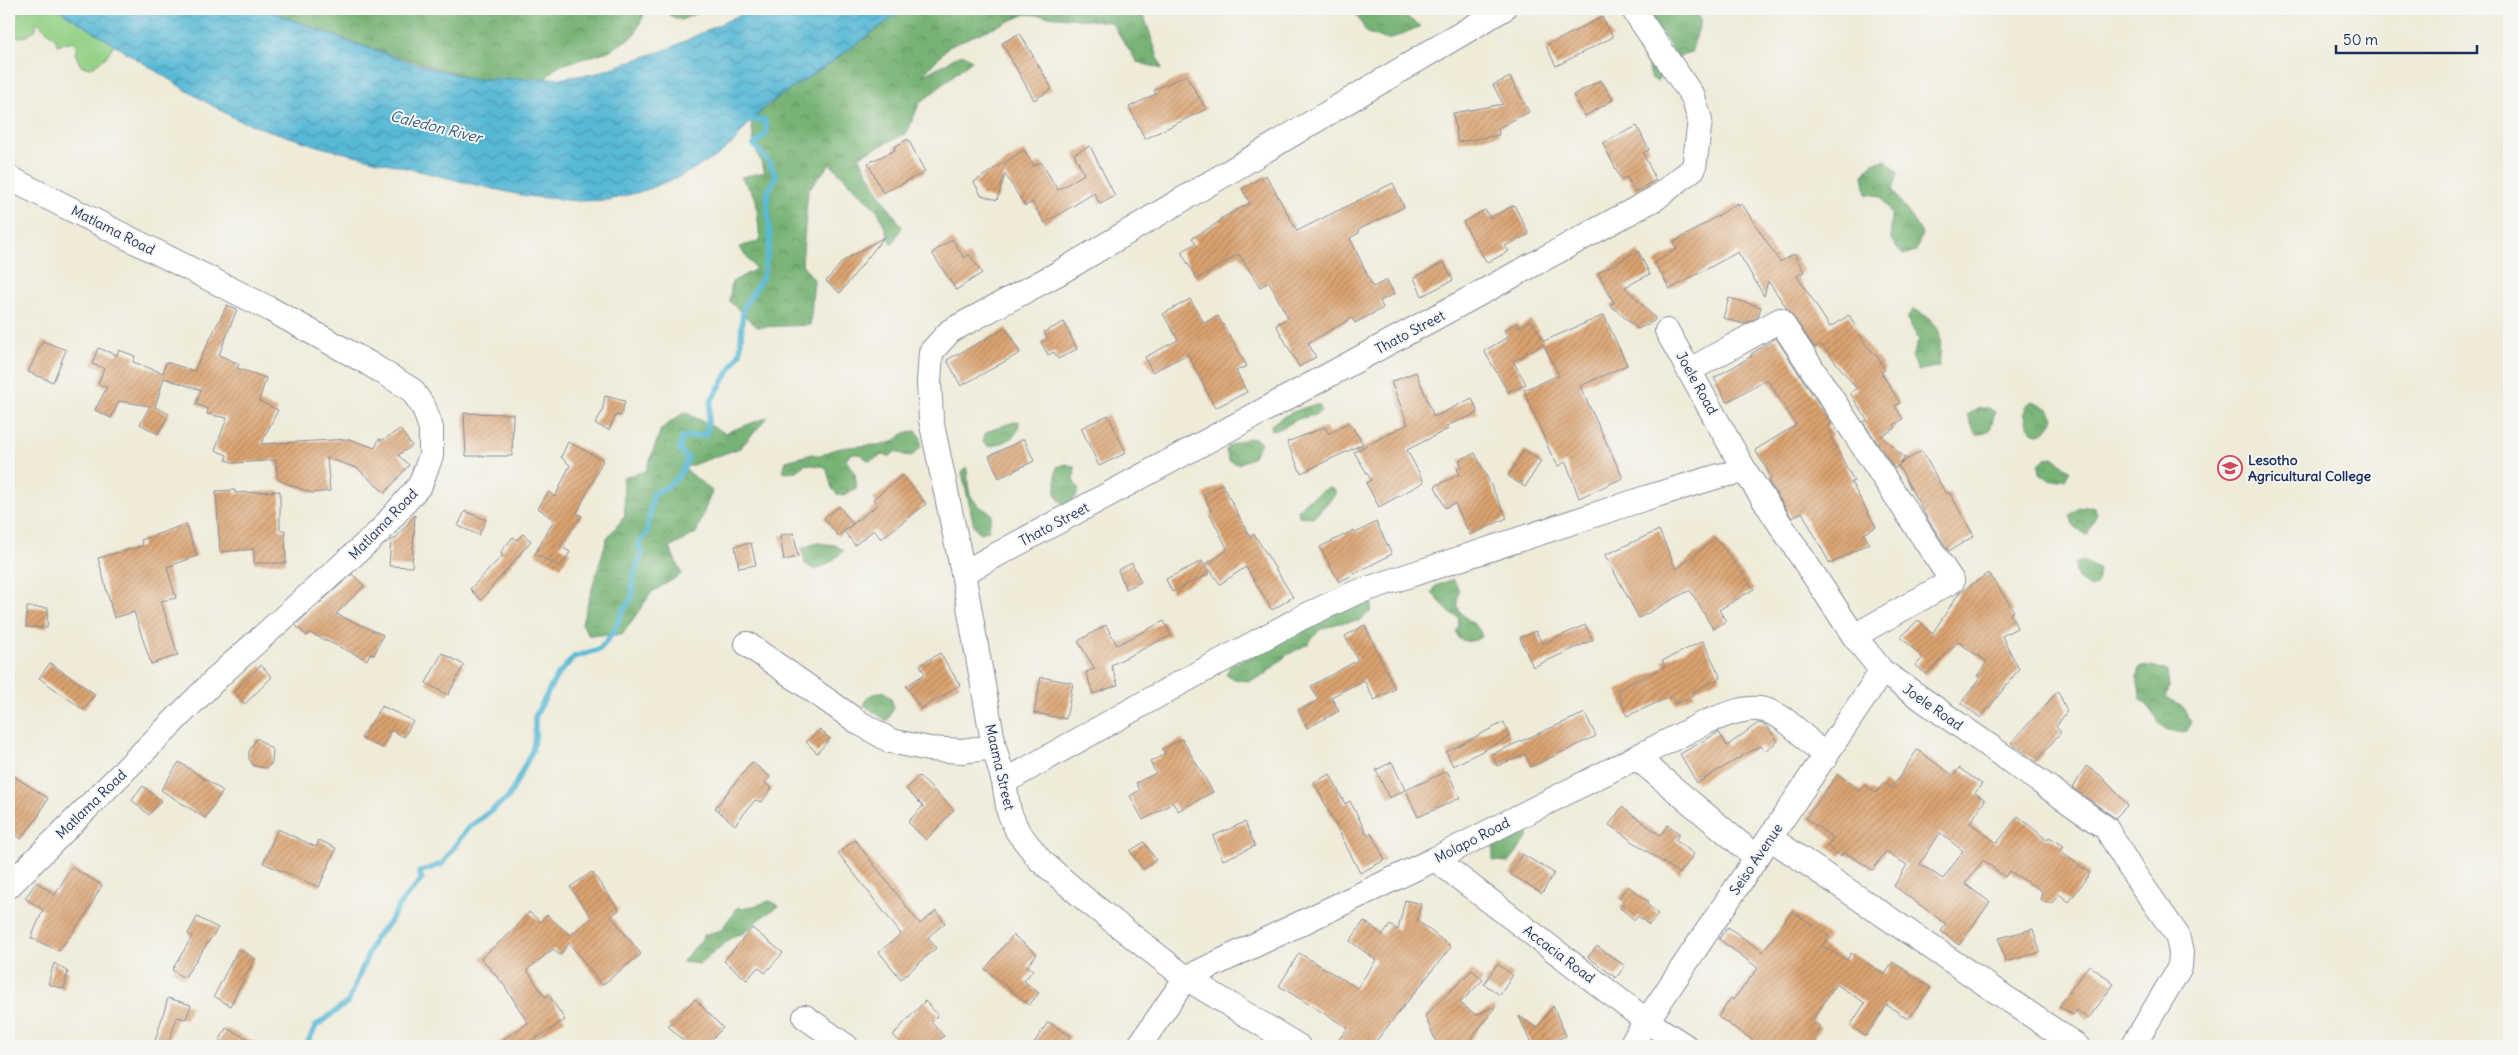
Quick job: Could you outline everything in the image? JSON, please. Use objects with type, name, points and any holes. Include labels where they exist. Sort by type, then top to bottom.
[{"type":"street","name":"Maama Street","points":[[1298,1046],[1186,978],[1086,900],[1040,860],[1018,832],[1009,812],[1004,782],[994,747],[963,573],[931,420],[929,382],[931,352],[950,331],[1057,274],[1503,9]]},
{"type":"street","name":"Thato Street","points":[[963,573],[1656,198],[1694,168],[1700,120],[1693,97],[1633,9]]},
{"type":"street","name":"Matlama Road","points":[[9,178],[268,308],[368,363],[412,390],[424,408],[431,428],[431,456],[420,486],[380,531],[222,673],[9,886]]},
{"type":"street","points":[[1690,370],[1780,320],[1952,580],[1854,636]]},
{"type":"street","name":"Joele Road","points":[[1667,331],[1746,471],[1854,636],[1882,671],[2106,828],[2132,872],[2177,935],[2181,952],[2180,967],[2133,1046]]},
{"type":"street","points":[[1004,782],[1180,682],[1303,617],[1355,593],[1649,497],[1718,476],[1746,471]]},
{"type":"street","points":[[747,644],[858,722],[891,741],[928,749],[962,751],[994,747]]},
{"type":"street","name":"Seiso Avenue","points":[[1630,1046],[1648,1022],[1756,857],[1826,757],[1882,671]]},
{"type":"street","name":"Molapo Road","points":[[1139,1046],[1186,978],[1435,859],[1706,722],[1736,712],[1759,709],[1780,717],[1826,757]]},
{"type":"street","points":[[1636,758],[1756,857]]},
{"type":"street","points":[[1770,838],[2077,1046]]},
{"type":"street","name":"Accacia Road","points":[[1435,859],[1648,1022],[1685,1046]]},
{"type":"street","points":[[806,1017],[846,1046]]},
{"type":"green space","points":[[9,9],[58,9],[114,44],[106,57],[91,68],[81,66],[75,53],[78,48],[73,41],[57,45],[56,39],[36,21],[36,29],[27,36],[18,37],[13,30],[12,22],[20,14],[15,13],[9,18]]},
{"type":"green space","points":[[265,9],[327,9],[337,15],[357,9],[420,12],[422,9],[646,9],[635,35],[609,51],[558,66],[546,78],[472,79],[348,41]]},
{"type":"green space","points":[[667,9],[707,9],[681,20],[669,15]]},
{"type":"green space","points":[[904,9],[1230,9],[1220,15],[1142,10],[1162,69],[1137,62],[1111,22],[1026,14],[949,46],[922,76],[962,54],[972,60],[919,104],[907,133],[859,156],[881,196],[902,227],[892,245],[878,211],[830,164],[808,190],[802,264],[814,280],[810,325],[757,327],[729,301],[732,282],[756,269],[739,247],[760,241],[756,199],[741,177],[765,172],[754,145],[751,120],[787,90],[833,61]]},
{"type":"green space","points":[[1353,9],[1392,9],[1421,26],[1388,40],[1367,33]]},
{"type":"green space","points":[[1658,9],[1695,9],[1701,21],[1691,53],[1677,57],[1652,19]]},
{"type":"green space","points":[[1638,32],[1664,70],[1657,81],[1651,78],[1648,65],[1637,49]]},
{"type":"green space","points":[[1886,160],[1898,172],[1893,190],[1922,234],[1916,251],[1903,255],[1891,240],[1891,213],[1881,196],[1866,194],[1863,175],[1872,163]]},
{"type":"green space","points":[[1913,309],[1923,314],[1936,325],[1941,346],[1939,366],[1918,371],[1912,356],[1919,340],[1907,319]]},
{"type":"green space","points":[[2032,401],[2049,409],[2054,418],[2047,429],[2041,433],[2035,433],[2031,430],[2025,417],[2026,406]]},
{"type":"green space","points":[[1320,405],[1321,411],[1313,416],[1299,419],[1272,431],[1271,425],[1281,418],[1297,410]]},
{"type":"green space","points":[[1979,408],[1989,408],[1995,412],[1990,430],[1976,435],[1967,415]]},
{"type":"green space","points":[[685,412],[725,433],[768,417],[740,448],[684,468],[712,491],[696,533],[670,548],[682,574],[652,592],[622,635],[588,635],[582,623],[607,538],[625,516],[623,477],[646,471],[661,429]]},
{"type":"green space","points":[[1019,421],[1017,432],[1010,439],[990,447],[983,442],[985,434],[988,432]]},
{"type":"green space","points":[[916,431],[921,438],[921,447],[912,456],[896,451],[890,456],[882,455],[869,461],[861,455],[851,453],[846,460],[855,474],[857,488],[843,495],[837,494],[832,488],[826,467],[805,464],[796,472],[783,472],[786,461],[812,454],[821,456],[845,447],[889,443],[896,440],[902,434]]},
{"type":"green space","points":[[1248,438],[1256,439],[1261,443],[1252,458],[1238,464],[1229,461],[1226,451],[1228,446]]},
{"type":"green space","points":[[2053,457],[2070,470],[2065,479],[2051,481],[2040,473],[2039,464],[2046,458]]},
{"type":"green space","points":[[1066,464],[1075,467],[1074,482],[1079,490],[1075,498],[1066,505],[1060,501],[1055,493],[1057,467]]},
{"type":"green space","points":[[966,467],[972,498],[992,514],[988,531],[980,533],[974,526],[962,472]]},
{"type":"green space","points":[[1328,488],[1335,490],[1335,495],[1314,517],[1299,516],[1298,510],[1306,501]]},
{"type":"green space","points":[[2094,507],[2097,513],[2087,535],[2074,527],[2070,515],[2079,508]]},
{"type":"green space","points":[[817,543],[835,545],[844,550],[831,562],[815,570],[805,564],[802,548]]},
{"type":"green space","points":[[2082,560],[2099,570],[2097,584],[2092,588],[2081,582],[2077,576],[2075,564]]},
{"type":"green space","points":[[1453,579],[1459,590],[1458,608],[1477,627],[1482,636],[1476,640],[1467,641],[1458,638],[1456,632],[1459,626],[1458,617],[1450,613],[1432,593],[1436,586]]},
{"type":"green space","points":[[1364,598],[1372,603],[1371,611],[1359,621],[1339,623],[1319,630],[1308,644],[1287,655],[1263,676],[1249,681],[1237,680],[1226,675],[1230,666]]},
{"type":"green space","points":[[2153,666],[2167,671],[2169,688],[2166,698],[2181,705],[2192,722],[2187,731],[2177,733],[2170,732],[2164,728],[2153,712],[2141,700],[2137,677],[2139,667]]},
{"type":"green space","points":[[884,691],[891,698],[894,708],[887,721],[864,705],[869,696]]},
{"type":"green space","points":[[1523,830],[1528,831],[1528,838],[1509,862],[1493,861],[1493,847],[1496,841],[1508,838]]},
{"type":"green space","points":[[770,901],[779,906],[762,917],[744,933],[734,936],[700,964],[683,962],[704,935],[721,930],[738,907],[743,909]]},
{"type":"water","name":"Caledon River","points":[[58,9],[265,9],[348,41],[410,62],[472,79],[562,78],[594,74],[670,48],[752,9],[904,9],[833,61],[768,104],[751,120],[734,142],[714,158],[679,177],[643,191],[609,200],[578,201],[526,196],[476,185],[321,147],[236,119],[189,92]]},
{"type":"building","points":[[1602,17],[1613,37],[1556,66],[1546,46]]},
{"type":"building","points":[[1020,33],[1052,89],[1034,100],[1002,43]]},
{"type":"building","points":[[1186,75],[1206,109],[1145,139],[1129,107],[1156,94],[1154,90]]},
{"type":"building","points":[[1510,77],[1529,112],[1498,128],[1499,135],[1458,142],[1453,113],[1503,104],[1493,85]]},
{"type":"building","points":[[1601,80],[1613,100],[1585,116],[1573,95]]},
{"type":"building","points":[[1637,126],[1649,150],[1643,153],[1656,180],[1635,192],[1627,177],[1621,180],[1603,143]]},
{"type":"building","points":[[908,139],[925,172],[883,193],[868,163],[895,150],[894,147]]},
{"type":"building","points":[[1090,146],[1115,196],[1100,204],[1094,193],[1045,223],[1032,202],[1025,206],[1005,174],[997,200],[981,195],[974,182],[1024,150],[1034,166],[1041,162],[1058,190],[1084,174],[1074,154]]},
{"type":"building","points":[[1266,175],[1297,231],[1393,183],[1404,207],[1358,230],[1359,233],[1350,238],[1373,287],[1387,280],[1394,294],[1380,301],[1383,308],[1355,323],[1352,318],[1308,343],[1316,357],[1299,367],[1276,325],[1288,318],[1269,282],[1260,287],[1239,254],[1197,279],[1181,252],[1196,243],[1192,238],[1221,221],[1220,219],[1250,203],[1242,189]]},
{"type":"building","points":[[1737,203],[1739,206],[1742,204],[1780,262],[1794,254],[1804,272],[1797,276],[1830,327],[1849,315],[1866,345],[1877,356],[1885,370],[1881,372],[1900,403],[1895,406],[1903,419],[1894,425],[1896,428],[1881,436],[1905,458],[1899,464],[1922,451],[1946,494],[1949,492],[1974,536],[1949,551],[1927,518],[1898,465],[1895,469],[1863,422],[1867,420],[1850,393],[1857,389],[1821,344],[1815,348],[1768,281],[1764,296],[1738,252],[1670,289],[1654,262],[1677,249],[1673,243]]},
{"type":"building","points":[[1514,205],[1529,234],[1505,246],[1509,251],[1487,263],[1463,222],[1485,210],[1490,218]]},
{"type":"building","points":[[884,237],[840,293],[826,281],[843,261]]},
{"type":"building","points":[[952,239],[964,258],[969,254],[982,273],[956,290],[932,253]]},
{"type":"building","points":[[1638,251],[1650,274],[1625,287],[1655,318],[1654,321],[1638,329],[1610,305],[1614,303],[1598,273]]},
{"type":"building","points":[[1444,262],[1453,280],[1422,296],[1414,278]]},
{"type":"building","points":[[1729,298],[1761,307],[1758,317],[1744,324],[1723,318]]},
{"type":"building","points":[[1190,299],[1204,323],[1218,316],[1247,366],[1236,371],[1247,392],[1215,408],[1188,354],[1152,372],[1145,357],[1178,340],[1163,314]]},
{"type":"building","points":[[227,305],[237,309],[219,355],[239,364],[237,368],[266,378],[259,401],[278,410],[261,444],[349,439],[375,448],[379,439],[383,440],[400,429],[412,446],[398,455],[409,465],[385,493],[357,468],[327,458],[330,491],[312,493],[278,480],[276,460],[234,463],[226,460],[227,455],[215,450],[227,418],[207,414],[208,409],[196,404],[201,390],[164,378],[155,407],[169,414],[158,434],[140,424],[150,406],[119,401],[111,418],[95,410],[107,387],[98,384],[104,368],[92,364],[98,348],[117,355],[119,350],[135,356],[133,362],[163,373],[166,362],[194,371]]},
{"type":"building","points":[[1604,315],[1627,365],[1580,386],[1623,478],[1579,498],[1566,462],[1558,466],[1550,452],[1524,390],[1559,375],[1543,344],[1513,361],[1526,384],[1508,392],[1484,351],[1508,337],[1504,330],[1517,323],[1519,327],[1531,320],[1544,341]]},
{"type":"building","points":[[1064,322],[1077,349],[1058,359],[1054,352],[1048,355],[1041,342],[1047,338],[1044,332]]},
{"type":"building","points":[[1006,328],[1020,353],[961,386],[947,360]]},
{"type":"building","points":[[1776,338],[1831,423],[1827,426],[1833,434],[1830,436],[1854,481],[1851,482],[1876,527],[1864,534],[1869,543],[1830,564],[1802,512],[1792,518],[1768,481],[1772,478],[1755,450],[1796,425],[1767,379],[1727,402],[1714,378],[1752,356],[1751,354]]},
{"type":"building","points":[[43,341],[66,350],[53,382],[28,372]]},
{"type":"building","points":[[1416,372],[1434,417],[1472,398],[1478,413],[1446,426],[1448,429],[1407,450],[1424,482],[1379,507],[1366,483],[1371,480],[1354,452],[1408,424],[1391,382]]},
{"type":"building","points":[[605,396],[625,401],[621,416],[616,415],[609,430],[595,424],[602,412]]},
{"type":"building","points":[[464,413],[513,414],[512,456],[466,456]]},
{"type":"building","points":[[1108,415],[1126,453],[1099,466],[1081,428]]},
{"type":"building","points":[[1349,422],[1363,444],[1301,473],[1287,442],[1325,427],[1329,434]]},
{"type":"building","points":[[1024,439],[1034,461],[999,478],[989,456]]},
{"type":"building","points":[[568,442],[603,460],[577,513],[582,516],[560,546],[570,552],[561,567],[535,554],[554,520],[538,508],[549,492],[555,497],[570,465],[561,457]]},
{"type":"building","points":[[1524,450],[1541,461],[1525,487],[1508,476]]},
{"type":"building","points":[[1475,453],[1507,518],[1470,535],[1455,503],[1445,508],[1435,486],[1460,474],[1457,469],[1462,467],[1459,460]]},
{"type":"building","points":[[903,475],[926,504],[881,539],[874,530],[855,545],[844,531],[877,505],[873,499]]},
{"type":"building","points":[[1222,484],[1250,537],[1254,534],[1293,597],[1272,610],[1246,567],[1220,584],[1206,564],[1228,550],[1210,514],[1212,512],[1203,494]]},
{"type":"building","points":[[235,490],[235,493],[280,491],[280,530],[285,530],[286,563],[254,563],[254,549],[220,552],[216,491]]},
{"type":"building","points":[[839,506],[853,524],[838,536],[824,518]]},
{"type":"building","points":[[465,511],[486,520],[479,535],[458,526]]},
{"type":"building","points":[[415,515],[412,567],[389,566],[391,540],[395,539]]},
{"type":"building","points":[[1376,522],[1392,554],[1339,582],[1320,547],[1354,530],[1356,533]]},
{"type":"building","points":[[186,524],[197,556],[167,567],[176,598],[161,601],[178,655],[151,664],[134,612],[114,618],[98,558],[143,546],[141,540]]},
{"type":"building","points":[[1659,530],[1676,569],[1716,538],[1754,589],[1719,610],[1726,621],[1713,629],[1690,590],[1639,618],[1605,555]]},
{"type":"building","points":[[794,533],[798,557],[784,560],[780,535]]},
{"type":"building","points":[[523,534],[531,541],[481,600],[470,589],[503,555],[500,553],[513,537],[517,540]]},
{"type":"building","points":[[751,543],[756,565],[739,568],[735,546]]},
{"type":"building","points":[[1202,561],[1209,574],[1172,592],[1166,579]]},
{"type":"building","points":[[1132,563],[1141,582],[1126,589],[1118,570]]},
{"type":"building","points":[[1989,573],[2014,611],[2010,613],[2017,628],[2002,636],[2019,669],[1981,718],[1961,703],[1980,678],[1977,676],[1987,662],[1958,642],[1926,675],[1916,665],[1923,658],[1901,637],[1918,620],[1932,634],[1959,593]]},
{"type":"building","points":[[352,574],[364,586],[336,614],[383,635],[374,655],[370,653],[367,660],[310,633],[307,636],[295,625]]},
{"type":"building","points":[[27,607],[48,608],[47,628],[26,627]]},
{"type":"building","points":[[1164,621],[1171,635],[1111,665],[1118,685],[1093,694],[1086,672],[1095,669],[1078,641],[1106,625],[1117,645]]},
{"type":"building","points":[[1365,625],[1395,689],[1374,700],[1364,680],[1331,697],[1339,711],[1307,728],[1298,711],[1318,700],[1311,686],[1358,660],[1345,636]]},
{"type":"building","points":[[1585,625],[1593,640],[1533,667],[1520,638],[1536,631],[1542,644]]},
{"type":"building","points":[[1703,641],[1721,678],[1693,691],[1695,695],[1676,704],[1672,696],[1627,716],[1617,690],[1665,666],[1662,661]]},
{"type":"building","points":[[442,653],[464,665],[448,695],[426,683]]},
{"type":"building","points":[[940,653],[960,685],[921,709],[906,686],[925,674],[920,665]]},
{"type":"building","points":[[50,663],[95,694],[84,710],[39,678]]},
{"type":"building","points":[[261,665],[272,677],[245,704],[234,692]]},
{"type":"building","points":[[1041,677],[1073,683],[1066,719],[1034,713]]},
{"type":"building","points":[[2058,691],[2067,711],[2056,727],[2061,732],[2036,762],[2011,743]]},
{"type":"building","points":[[382,706],[413,721],[404,737],[391,730],[382,748],[361,738]]},
{"type":"building","points":[[1585,713],[1596,736],[1531,767],[1525,754],[1497,766],[1492,754]]},
{"type":"building","points":[[1504,722],[1510,737],[1453,766],[1446,752]]},
{"type":"building","points":[[1758,723],[1766,725],[1778,741],[1765,751],[1761,746],[1754,749],[1697,783],[1680,754],[1719,732],[1727,746]]},
{"type":"building","points":[[820,729],[830,739],[817,753],[806,742]]},
{"type":"building","points":[[257,738],[273,750],[272,763],[266,768],[254,766],[249,759],[249,751]]},
{"type":"building","points":[[1182,739],[1213,792],[1178,811],[1173,803],[1143,820],[1130,796],[1140,790],[1136,783],[1156,773],[1150,762],[1165,754],[1162,749]]},
{"type":"building","points":[[1917,750],[1954,776],[1959,768],[1982,784],[1975,793],[1985,800],[1970,823],[1997,843],[2018,816],[2047,840],[2049,837],[2064,846],[2061,852],[2090,873],[2069,902],[2059,894],[2052,903],[2046,903],[2041,899],[2042,891],[2009,871],[2005,877],[1983,860],[1965,884],[1990,902],[1959,945],[1941,931],[1946,924],[1894,886],[1907,865],[1886,851],[1873,870],[1844,852],[1841,856],[1827,846],[1833,838],[1806,818],[1838,774],[1860,791],[1865,785],[1876,793],[1884,782],[1892,788]],"holes":[[[1940,833],[1963,851],[1943,879],[1920,864]]]},
{"type":"building","points":[[179,762],[223,791],[205,818],[161,790]]},
{"type":"building","points":[[752,762],[770,777],[765,783],[772,788],[762,802],[755,800],[735,825],[715,808]]},
{"type":"building","points":[[1392,762],[1405,790],[1389,798],[1376,770]]},
{"type":"building","points":[[2086,766],[2100,775],[2128,805],[2115,818],[2073,788]]},
{"type":"building","points":[[1447,771],[1460,798],[1418,817],[1406,790]]},
{"type":"building","points":[[9,773],[48,798],[37,818],[21,839],[9,829]]},
{"type":"building","points":[[1330,774],[1345,804],[1350,801],[1368,836],[1371,833],[1385,860],[1360,873],[1314,782]]},
{"type":"building","points":[[919,776],[954,810],[926,840],[908,822],[923,806],[906,789]]},
{"type":"building","points":[[143,786],[161,801],[149,815],[132,800]]},
{"type":"building","points":[[1622,807],[1660,835],[1668,825],[1680,834],[1675,840],[1694,854],[1680,874],[1609,825]]},
{"type":"building","points":[[1245,822],[1255,846],[1223,860],[1213,836]]},
{"type":"building","points":[[278,829],[316,847],[319,840],[336,848],[319,887],[263,863]]},
{"type":"building","points":[[855,840],[920,924],[936,911],[945,923],[928,937],[936,948],[901,979],[879,952],[901,934],[838,853]]},
{"type":"building","points":[[1144,842],[1156,860],[1143,869],[1130,851]]},
{"type":"building","points":[[1522,854],[1554,873],[1542,893],[1510,874]]},
{"type":"building","points":[[71,867],[102,885],[85,916],[59,951],[31,938],[43,910],[25,898],[37,882],[55,895]]},
{"type":"building","points":[[592,872],[619,910],[611,916],[641,954],[602,985],[569,943],[560,955],[553,949],[527,970],[545,997],[549,995],[565,1020],[524,1046],[493,1046],[528,1023],[504,985],[481,958],[514,930],[529,912],[541,922],[547,915],[570,935],[592,918],[570,887]]},
{"type":"building","points":[[1628,886],[1649,902],[1647,904],[1658,914],[1649,925],[1638,916],[1635,920],[1620,908],[1625,902],[1619,898]]},
{"type":"building","points":[[1405,900],[1421,904],[1417,920],[1451,947],[1372,1046],[1348,1046],[1339,1039],[1348,1028],[1279,986],[1299,953],[1357,988],[1376,960],[1350,941],[1364,921],[1383,935],[1390,925],[1398,930]]},
{"type":"building","points":[[1792,911],[1829,936],[1822,946],[1847,960],[1851,953],[1885,974],[1893,962],[1931,988],[1908,1019],[1887,1005],[1866,1036],[1850,1026],[1865,1003],[1836,984],[1812,1021],[1821,1027],[1808,1046],[1762,1046],[1718,1017],[1731,998],[1733,1000],[1758,968],[1719,939],[1728,927],[1763,952]]},
{"type":"building","points":[[197,917],[218,928],[184,978],[172,970],[192,937],[188,934]]},
{"type":"building","points":[[752,928],[783,953],[765,973],[758,967],[747,980],[724,961]]},
{"type":"building","points":[[2033,929],[2040,952],[2005,962],[1999,938]]},
{"type":"building","points":[[1013,935],[1037,954],[1027,966],[1033,970],[1024,981],[1039,993],[1029,1005],[985,969]]},
{"type":"building","points":[[1597,946],[1625,966],[1616,978],[1588,957]]},
{"type":"building","points":[[238,949],[255,958],[230,1006],[214,996]]},
{"type":"building","points":[[54,963],[68,972],[64,989],[48,984]]},
{"type":"building","points":[[1497,964],[1513,975],[1500,995],[1484,984]]},
{"type":"building","points":[[2089,965],[2114,984],[2088,1019],[2077,1010],[2073,1015],[2059,1006]]},
{"type":"building","points":[[1472,970],[1483,980],[1460,1003],[1476,1015],[1496,1006],[1466,1046],[1438,1046],[1425,1016]]},
{"type":"building","points":[[168,998],[191,1005],[186,1019],[177,1017],[168,1045],[155,1041]]},
{"type":"building","points":[[695,999],[723,1028],[705,1046],[689,1046],[668,1026]]},
{"type":"building","points":[[925,1001],[938,1015],[931,1022],[944,1036],[933,1046],[927,1040],[921,1046],[904,1046],[893,1035]]},
{"type":"building","points":[[1553,1006],[1566,1036],[1542,1046],[1532,1046],[1519,1016],[1537,1028]]},
{"type":"building","points":[[1048,1022],[1071,1036],[1064,1046],[1032,1046]]},
{"type":"building","points":[[226,1028],[263,1046],[217,1046]]},
{"type":"waterway","points":[[306,1046],[316,1026],[348,1002],[375,938],[389,923],[400,904],[422,879],[419,872],[442,864],[467,829],[509,797],[532,751],[535,738],[535,717],[556,677],[574,657],[600,649],[613,633],[622,612],[632,598],[633,577],[642,553],[638,545],[647,532],[653,494],[675,480],[682,471],[688,458],[680,451],[682,437],[706,435],[711,401],[740,353],[743,309],[763,276],[770,241],[767,194],[776,176],[769,162],[754,145],[766,134],[765,120],[751,120],[752,114]]},
{"type":"place","name":"Lesotho Agricultural College","points":[[2230,468]]}]
